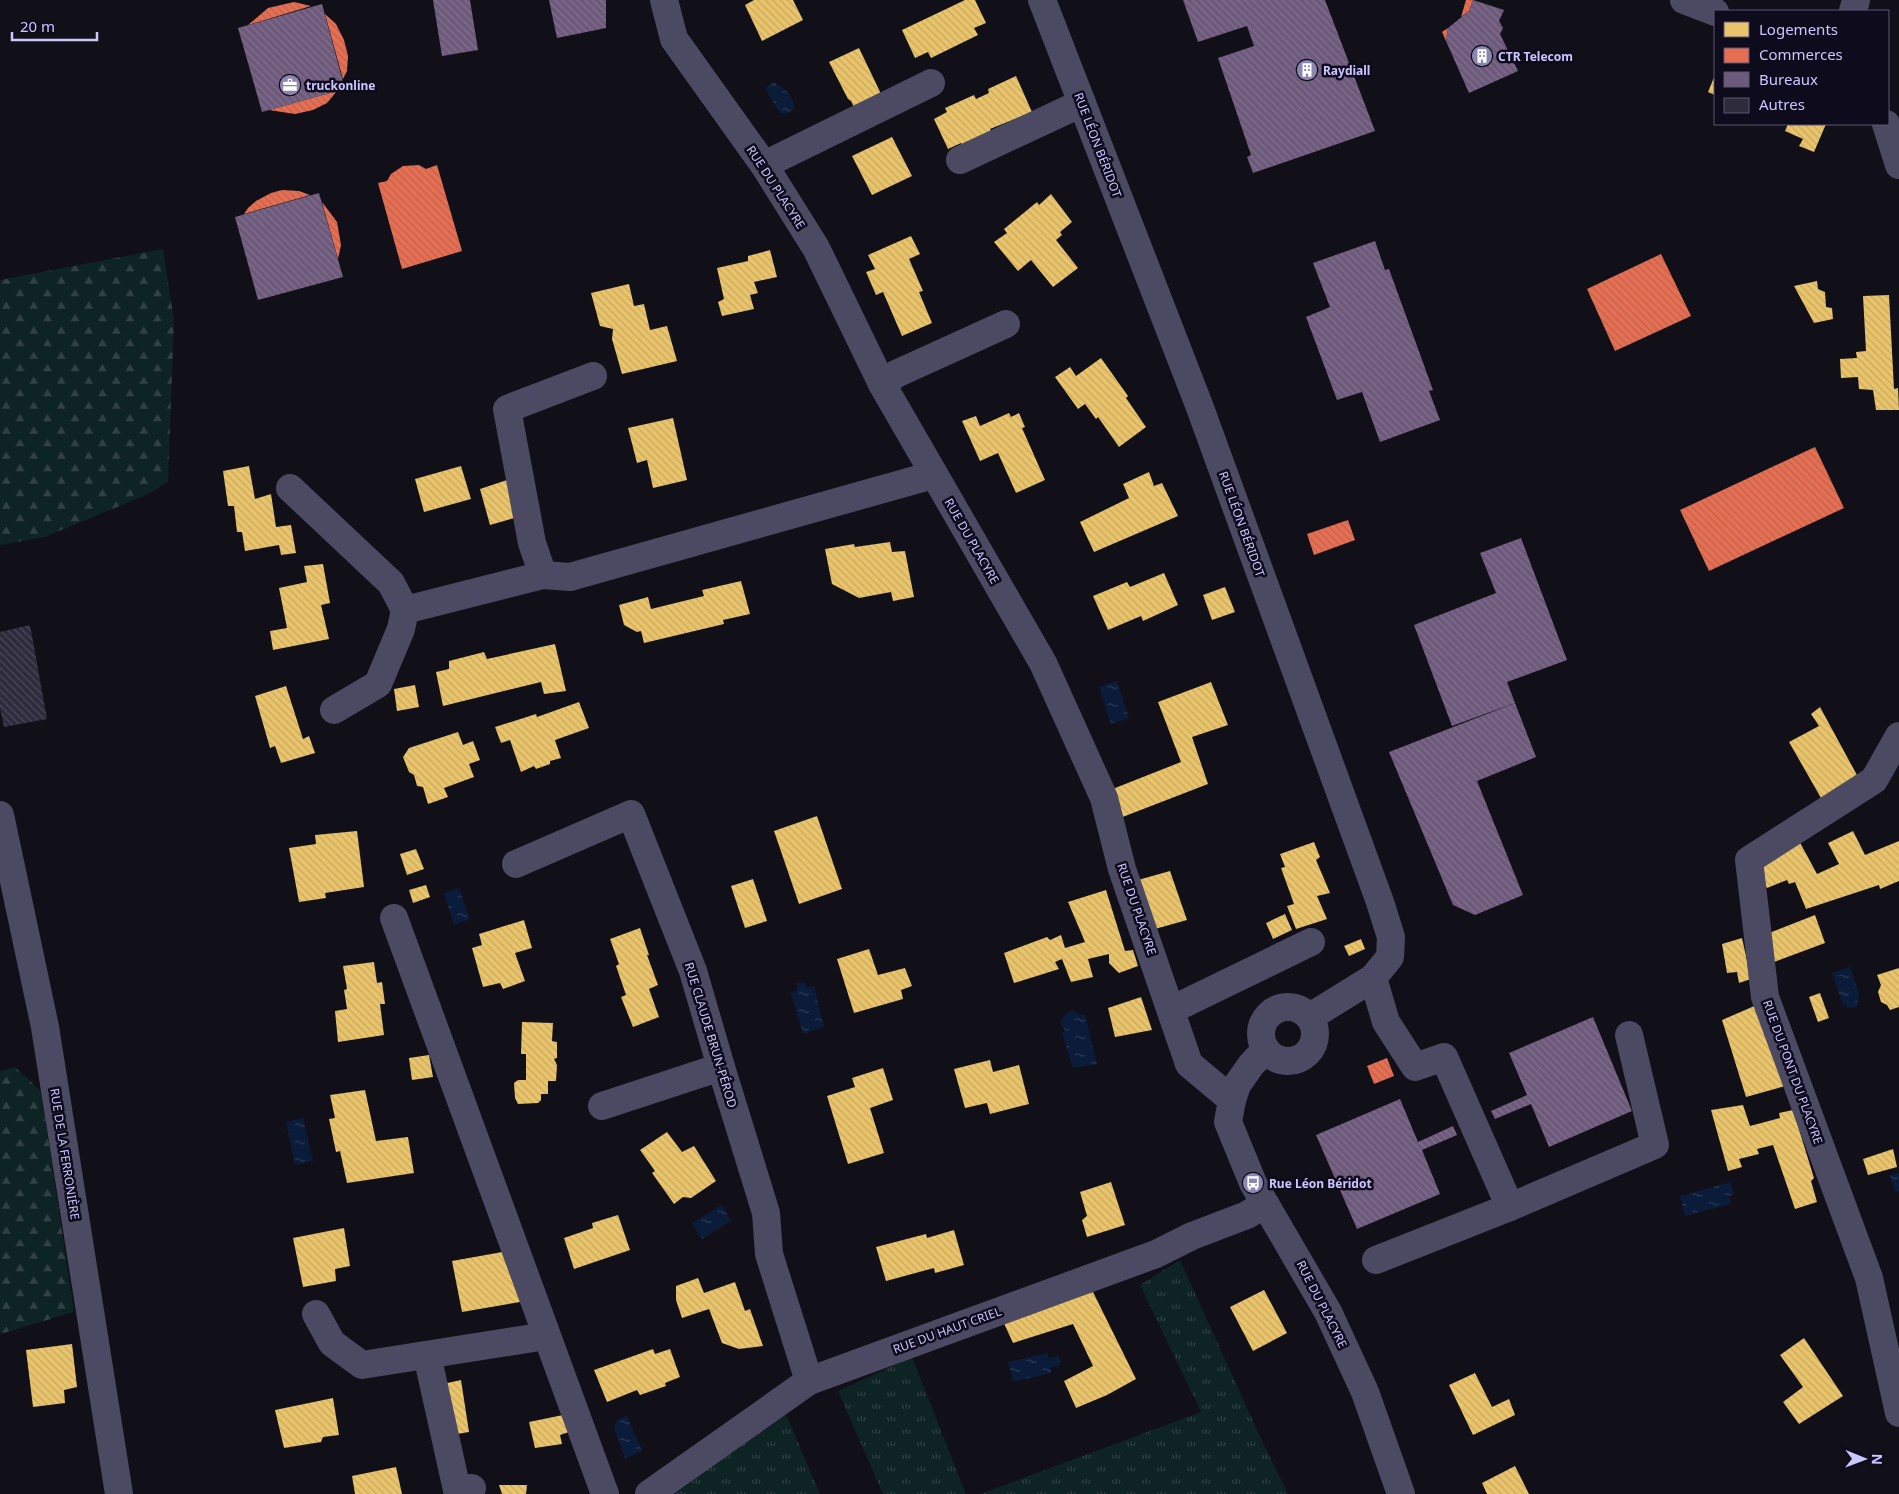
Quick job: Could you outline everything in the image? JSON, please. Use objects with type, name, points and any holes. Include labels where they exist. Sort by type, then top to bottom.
[{"type":"street","name":"RUE DU PLACYRE","points":[[664,0],[674,39],[764,165],[816,248],[882,384],[1043,663],[1104,798],[1122,869],[1189,1064],[1230,1111],[1253,1182],[1328,1312],[1366,1392],[1401,1494]]},
{"type":"street","name":"RUE LÉON BÉRIDOT","points":[[1042,0],[1199,405],[1392,937],[1390,957],[1373,978],[1310,1017]]},
{"type":"street","points":[[1684,0],[1714,12]]},
{"type":"street","points":[[764,165],[931,83]]},
{"type":"street","points":[[960,160],[1082,103]]},
{"type":"street","points":[[1886,125],[1899,165]]},
{"type":"street","points":[[882,384],[896,374],[1006,324]]},
{"type":"street","points":[[543,575],[532,543],[507,409],[594,376]]},
{"type":"street","points":[[405,610],[543,575],[570,577],[933,474]]},
{"type":"street","points":[[290,488],[390,583],[405,610],[401,629],[378,684],[334,710]]},
{"type":"street","name":"RUE DU PONT DU PLACYRE","points":[[1899,736],[1874,780],[1749,860],[1765,997],[1869,1278],[1899,1413]]},
{"type":"street","name":"RUE CLAUDE BRUN-PÉROD","points":[[516,864],[630,814],[694,971],[766,1213],[769,1254],[809,1381]]},
{"type":"street","name":"RUE DE LA FERRONIÈRE","points":[[0,815],[44,1027],[118,1494]]},
{"type":"street","points":[[394,918],[605,1494]]},
{"type":"street","points":[[1171,1010],[1311,942]]},
{"type":"street","points":[[1373,978],[1386,1022],[1415,1067],[1444,1057],[1510,1207]]},
{"type":"street","points":[[1279,1007],[1296,1007],[1310,1017],[1316,1031],[1313,1045],[1304,1056],[1291,1061],[1277,1059],[1265,1050],[1260,1034],[1265,1017],[1279,1007]]},
{"type":"street","points":[[1376,1260],[1510,1207],[1655,1145],[1629,1035]]},
{"type":"street","points":[[1230,1111],[1237,1085],[1251,1065],[1265,1050]]},
{"type":"street","points":[[602,1106],[721,1067]]},
{"type":"street","name":"RUE DU HAUT CRIEL","points":[[649,1494],[809,1381],[1156,1254],[1192,1236],[1247,1215],[1264,1204]]},
{"type":"street","points":[[316,1314],[332,1342],[362,1365],[546,1336]]},
{"type":"street","points":[[426,1355],[456,1490],[472,1488]]},
{"type":"green space","points":[[163,249],[174,320],[168,482],[146,495],[45,537],[0,545],[0,280]]},
{"type":"green space","points":[[15,1067],[41,1091],[74,1312],[0,1334],[0,1071]]},
{"type":"green space","points":[[1180,1260],[1288,1494],[980,1494],[1201,1412],[1140,1285]]},
{"type":"green space","points":[[912,1357],[966,1494],[883,1494],[838,1391]]},
{"type":"green space","points":[[786,1414],[820,1494],[671,1494],[768,1422]]},
{"type":"water","points":[[774,82],[785,90],[791,97],[794,105],[794,109],[785,114],[780,113],[765,88]]},
{"type":"water","points":[[1117,681],[1129,718],[1111,724],[1099,687]]},
{"type":"water","points":[[459,888],[470,919],[454,925],[444,893]]},
{"type":"water","points":[[1850,967],[1859,993],[1857,1007],[1847,1008],[1846,1004],[1843,1005],[1832,973]]},
{"type":"water","points":[[805,982],[807,987],[814,986],[824,1027],[803,1034],[791,993],[797,990],[797,983]]},
{"type":"water","points":[[1073,1010],[1080,1015],[1085,1014],[1097,1064],[1073,1068],[1062,1033],[1065,1031],[1060,1021],[1067,1013]]},
{"type":"water","points":[[303,1118],[313,1161],[295,1165],[286,1122]]},
{"type":"water","points":[[1899,1173],[1899,1191],[1895,1192],[1890,1175]]},
{"type":"water","points":[[1731,1182],[1734,1195],[1729,1196],[1731,1204],[1685,1216],[1680,1196]]},
{"type":"water","points":[[722,1205],[731,1221],[702,1239],[692,1223]]},
{"type":"water","points":[[1047,1353],[1049,1358],[1058,1356],[1061,1365],[1051,1368],[1051,1373],[1013,1382],[1008,1362]]},
{"type":"water","points":[[627,1416],[642,1451],[625,1458],[614,1428],[617,1420]]},
{"type":"building: Logements","points":[[754,0],[793,0],[803,20],[762,41],[745,5]]},
{"type":"building: Logements","points":[[965,0],[975,0],[986,23],[974,28],[978,35],[931,58],[928,52],[915,58],[902,30]]},
{"type":"building: Logements","points":[[859,48],[883,98],[856,111],[829,62]]},
{"type":"building: Logements","points":[[1016,76],[1032,112],[990,129],[991,131],[962,145],[961,143],[948,149],[934,119],[947,112],[945,108],[974,95],[976,99],[989,93],[988,89]]},
{"type":"building: Logements","points":[[1714,77],[1714,95],[1708,92]]},
{"type":"building: Logements","points":[[1788,125],[1826,125],[1814,152],[1799,146],[1803,139],[1785,131]]},
{"type":"building: Logements","points":[[892,137],[912,176],[872,195],[852,156]]},
{"type":"building: Logements","points":[[1051,194],[1072,222],[1060,232],[1062,235],[1056,240],[1078,268],[1053,287],[1031,260],[1018,271],[994,242],[1007,233],[1004,229],[1037,202],[1039,205]]},
{"type":"building: Logements","points":[[911,236],[920,254],[909,259],[923,291],[919,292],[932,323],[902,336],[883,292],[876,295],[866,272],[875,269],[868,255]]},
{"type":"building: Logements","points":[[770,250],[777,277],[754,282],[758,293],[750,295],[754,309],[722,316],[718,302],[724,299],[717,268],[748,261],[748,256]]},
{"type":"building: Logements","points":[[1817,281],[1818,289],[1825,292],[1826,307],[1832,308],[1833,319],[1814,323],[1794,286]]},
{"type":"building: Logements","points":[[629,284],[634,306],[644,304],[650,330],[667,326],[677,361],[622,374],[612,339],[613,329],[600,326],[591,293]]},
{"type":"building: Logements","points":[[1889,295],[1894,389],[1898,388],[1899,410],[1876,410],[1873,390],[1859,389],[1858,377],[1841,378],[1840,359],[1857,358],[1856,352],[1866,351],[1863,296]]},
{"type":"building: Logements","points":[[1101,358],[1128,396],[1126,398],[1146,427],[1119,447],[1098,417],[1096,419],[1085,404],[1078,409],[1055,377],[1070,367],[1076,376]]},
{"type":"building: Logements","points":[[1009,413],[1011,417],[1019,413],[1025,427],[1022,428],[1045,480],[1016,493],[998,453],[980,461],[962,421],[976,416],[980,426]]},
{"type":"building: Logements","points":[[673,418],[687,480],[653,488],[647,460],[637,463],[628,428]]},
{"type":"building: Logements","points":[[249,466],[255,499],[271,494],[276,527],[291,525],[296,553],[281,555],[279,545],[245,551],[242,532],[237,532],[234,506],[228,506],[223,471]]},
{"type":"building: Logements","points":[[461,466],[471,499],[424,512],[415,479]]},
{"type":"building: Logements","points":[[1149,472],[1154,486],[1162,483],[1178,516],[1094,552],[1080,522],[1129,498],[1123,484]]},
{"type":"building: Logements","points":[[507,480],[518,517],[490,525],[480,489]]},
{"type":"building: Logements","points":[[890,542],[892,552],[905,551],[914,597],[893,601],[891,592],[859,598],[832,584],[825,549],[854,544],[855,547]]},
{"type":"building: Logements","points":[[323,564],[330,603],[321,605],[329,639],[273,650],[270,631],[287,628],[279,588],[307,582],[304,566]]},
{"type":"building: Logements","points":[[1164,573],[1178,605],[1143,621],[1141,616],[1108,630],[1093,596],[1127,582],[1130,587]]},
{"type":"building: Logements","points":[[741,581],[750,614],[723,620],[724,624],[644,643],[641,631],[637,632],[624,625],[619,605],[648,597],[651,609],[704,596],[702,590]]},
{"type":"building: Logements","points":[[1225,587],[1235,612],[1212,620],[1203,595]]},
{"type":"building: Logements","points":[[555,644],[566,691],[544,694],[541,682],[443,706],[436,672],[449,669],[449,661],[484,652],[487,659]]},
{"type":"building: Logements","points":[[1211,682],[1228,725],[1192,737],[1208,784],[1120,818],[1110,790],[1181,762],[1158,702]]},
{"type":"building: Logements","points":[[415,685],[419,707],[397,711],[394,689]]},
{"type":"building: Logements","points":[[286,686],[303,739],[309,736],[315,753],[281,763],[275,746],[270,748],[255,696]]},
{"type":"building: Logements","points":[[579,702],[589,728],[555,740],[561,758],[550,761],[550,764],[536,769],[534,766],[521,772],[510,740],[501,743],[495,727],[536,714],[537,717]]},
{"type":"building: Logements","points":[[1820,707],[1858,777],[1821,798],[1789,742],[1819,726],[1811,714]]},
{"type":"building: Logements","points":[[458,732],[463,745],[473,741],[480,760],[469,764],[474,777],[444,788],[448,797],[428,804],[423,787],[417,786],[414,775],[409,772],[403,757],[409,748]]},
{"type":"building: Logements","points":[[817,816],[842,889],[799,904],[774,831]]},
{"type":"building: Logements","points":[[357,831],[364,887],[325,893],[326,898],[299,902],[289,848],[316,844],[315,835]]},
{"type":"building: Logements","points":[[1853,831],[1865,855],[1899,841],[1899,881],[1880,889],[1879,885],[1806,909],[1795,882],[1789,884],[1787,880],[1767,888],[1758,872],[1775,853],[1798,839],[1817,874],[1839,864],[1828,843]]},
{"type":"building: Logements","points":[[1314,842],[1320,857],[1316,860],[1330,893],[1317,896],[1327,919],[1296,929],[1287,906],[1294,904],[1281,868],[1285,867],[1280,854]]},
{"type":"building: Logements","points":[[416,849],[424,869],[407,875],[400,854]]},
{"type":"building: Logements","points":[[1170,871],[1187,920],[1155,929],[1138,880]]},
{"type":"building: Logements","points":[[753,879],[767,921],[745,928],[731,886]]},
{"type":"building: Logements","points":[[426,885],[430,897],[413,903],[409,890]]},
{"type":"building: Logements","points":[[1106,890],[1125,951],[1133,950],[1138,966],[1119,973],[1109,963],[1109,954],[1088,959],[1093,977],[1071,982],[1062,959],[1055,962],[1059,969],[1014,983],[1004,953],[1047,937],[1050,940],[1061,935],[1065,948],[1085,942],[1068,902]]},
{"type":"building: Logements","points":[[1285,914],[1292,930],[1273,939],[1266,923]]},
{"type":"building: Logements","points":[[1815,915],[1825,943],[1774,962],[1764,935]]},
{"type":"building: Logements","points":[[524,920],[532,948],[515,953],[525,981],[503,989],[500,983],[483,987],[472,948],[482,945],[479,934]]},
{"type":"building: Logements","points":[[640,928],[658,985],[649,989],[659,1017],[633,1027],[621,997],[626,995],[616,966],[619,964],[610,939]]},
{"type":"building: Logements","points":[[1742,938],[1751,979],[1739,983],[1737,972],[1727,973],[1722,944]]},
{"type":"building: Logements","points":[[1361,939],[1365,949],[1349,956],[1344,946]]},
{"type":"building: Logements","points":[[869,949],[878,975],[905,968],[912,986],[901,990],[903,999],[854,1013],[837,959]]},
{"type":"building: Logements","points":[[374,962],[377,983],[382,982],[385,1004],[380,1004],[384,1035],[338,1042],[335,1011],[347,1009],[344,990],[347,989],[343,966]]},
{"type":"building: Logements","points":[[1899,968],[1899,1007],[1890,1010],[1887,1005],[1881,1002],[1878,992],[1881,985],[1877,975]]},
{"type":"building: Logements","points":[[1820,993],[1829,1018],[1818,1022],[1809,997]]},
{"type":"building: Logements","points":[[1141,997],[1152,1030],[1115,1037],[1108,1008]]},
{"type":"building: Logements","points":[[1759,1004],[1785,1086],[1746,1097],[1722,1020]]},
{"type":"building: Logements","points":[[522,1022],[553,1023],[552,1041],[557,1042],[557,1058],[554,1059],[557,1065],[556,1081],[548,1081],[548,1094],[541,1094],[541,1100],[538,1103],[518,1104],[515,1098],[514,1083],[518,1080],[526,1080],[526,1054],[521,1054]]},
{"type":"building: Logements","points":[[429,1055],[433,1077],[412,1080],[409,1058]]},
{"type":"building: Logements","points":[[990,1060],[993,1072],[1019,1065],[1029,1104],[990,1114],[987,1103],[965,1108],[954,1069]]},
{"type":"building: Logements","points":[[883,1068],[893,1100],[870,1108],[884,1153],[848,1164],[827,1096],[855,1087],[852,1078]]},
{"type":"building: Logements","points":[[365,1090],[376,1141],[408,1137],[414,1173],[347,1183],[340,1151],[336,1152],[329,1119],[335,1118],[330,1095]]},
{"type":"building: Logements","points":[[1743,1105],[1750,1126],[1780,1118],[1779,1113],[1793,1110],[1814,1178],[1811,1181],[1817,1202],[1795,1209],[1773,1145],[1757,1149],[1759,1154],[1739,1159],[1742,1167],[1728,1171],[1711,1110]]},
{"type":"building: Logements","points":[[667,1132],[682,1152],[694,1146],[716,1181],[691,1198],[683,1197],[674,1204],[652,1173],[655,1171],[640,1150]]},
{"type":"building: Logements","points":[[1893,1149],[1897,1167],[1868,1175],[1863,1159]]},
{"type":"building: Logements","points":[[1111,1182],[1125,1225],[1087,1237],[1082,1220],[1087,1216],[1080,1192]]},
{"type":"building: Logements","points":[[618,1215],[630,1250],[574,1269],[564,1238],[593,1228],[592,1223]]},
{"type":"building: Logements","points":[[344,1228],[350,1266],[335,1269],[336,1281],[303,1287],[293,1238]]},
{"type":"building: Logements","points":[[954,1230],[964,1265],[935,1273],[934,1268],[886,1281],[876,1247],[926,1234],[927,1238]]},
{"type":"building: Logements","points":[[508,1251],[526,1301],[462,1312],[452,1261]]},
{"type":"building: Logements","points":[[698,1278],[704,1293],[735,1282],[745,1311],[750,1309],[763,1346],[739,1349],[722,1343],[709,1309],[682,1318],[676,1300],[676,1286]]},
{"type":"building: Logements","points":[[1264,1290],[1287,1333],[1253,1351],[1230,1307]]},
{"type":"building: Logements","points":[[1093,1292],[1136,1379],[1107,1395],[1076,1408],[1064,1381],[1093,1366],[1073,1324],[1013,1343],[1002,1319]]},
{"type":"building: Logements","points":[[1804,1338],[1843,1396],[1799,1424],[1783,1402],[1803,1387],[1780,1355]]},
{"type":"building: Logements","points":[[72,1344],[77,1387],[64,1390],[65,1403],[33,1407],[26,1350]]},
{"type":"building: Logements","points":[[653,1349],[655,1354],[670,1349],[680,1377],[665,1383],[666,1386],[640,1395],[637,1390],[607,1402],[594,1370]]},
{"type":"building: Logements","points":[[1475,1373],[1492,1407],[1509,1399],[1515,1415],[1473,1435],[1449,1385]]},
{"type":"building: Logements","points":[[461,1380],[469,1432],[451,1435],[443,1384]]},
{"type":"building: Logements","points":[[333,1398],[339,1435],[323,1437],[321,1442],[284,1448],[275,1410]]},
{"type":"building: Logements","points":[[563,1415],[569,1432],[560,1435],[562,1444],[535,1448],[529,1422]]},
{"type":"building: Logements","points":[[1515,1466],[1529,1494],[1487,1494],[1482,1483]]},
{"type":"building: Logements","points":[[396,1467],[402,1494],[355,1494],[352,1476]]},
{"type":"building: Logements","points":[[499,1485],[527,1485],[526,1494],[502,1494]]},
{"type":"building: Commerces","points":[[1466,0],[1473,0],[1469,11],[1461,17]]},
{"type":"building: Commerces","points":[[294,2],[311,6],[248,25],[268,8]]},
{"type":"building: Commerces","points":[[325,14],[336,24],[344,40],[348,56],[347,71],[343,79]]},
{"type":"building: Commerces","points":[[1448,28],[1446,41],[1442,32]]},
{"type":"building: Commerces","points":[[337,91],[327,103],[313,110],[295,114],[269,110]]},
{"type":"building: Commerces","points":[[419,165],[426,169],[437,165],[462,251],[402,269],[378,183],[387,181],[391,174],[403,166]]},
{"type":"building: Commerces","points":[[282,190],[299,191],[310,195],[244,214],[256,201],[271,193]]},
{"type":"building: Commerces","points":[[322,202],[337,222],[341,245],[338,259]]},
{"type":"building: Commerces","points":[[1661,254],[1691,316],[1615,351],[1587,289]]},
{"type":"building: Commerces","points":[[1815,447],[1844,508],[1709,571],[1680,510]]},
{"type":"building: Commerces","points":[[1348,520],[1355,540],[1314,555],[1307,534]]},
{"type":"building: Commerces","points":[[1387,1058],[1394,1076],[1374,1084],[1367,1066]]},
{"type":"building: Bureaux","points":[[433,0],[470,0],[478,50],[442,56]]},
{"type":"building: Bureaux","points":[[549,0],[606,0],[606,28],[557,38]]},
{"type":"building: Bureaux","name":"Raydiall","points":[[1183,0],[1325,0],[1375,131],[1253,173],[1247,157],[1251,155],[1218,58],[1254,46],[1247,26],[1198,42]]},
{"type":"building: Bureaux","name":"CTR Telecom","points":[[1473,0],[1504,10],[1499,21],[1503,28],[1500,34],[1518,71],[1469,93],[1446,41],[1448,28],[1469,11]]},
{"type":"building: Bureaux","points":[[322,4],[345,89],[262,112],[238,28]]},
{"type":"building: Bureaux","points":[[319,193],[343,277],[258,300],[235,217]]},
{"type":"building: Bureaux","points":[[1375,241],[1385,270],[1389,269],[1433,390],[1429,391],[1440,420],[1380,442],[1362,392],[1337,400],[1306,317],[1330,307],[1313,263]]},
{"type":"building: Bureaux","points":[[1521,538],[1567,660],[1507,682],[1515,703],[1452,726],[1414,625],[1496,593],[1480,553]]},
{"type":"building: Bureaux","points":[[1515,703],[1536,757],[1477,781],[1523,895],[1475,915],[1453,905],[1389,752]]},
{"type":"building: Bureaux","points":[[1593,1017],[1632,1111],[1549,1147],[1531,1104],[1495,1119],[1491,1111],[1527,1095],[1509,1053]]},
{"type":"building: Bureaux","points":[[1400,1099],[1418,1142],[1453,1126],[1457,1135],[1422,1150],[1440,1194],[1357,1229],[1316,1135]]},
{"type":"building: Autres","points":[[30,625],[47,719],[4,727],[0,708],[0,632]]},
{"type":"place","name":"CTR Telecom","points":[[1482,56]]},
{"type":"place","name":"Raydiall","points":[[1307,70]]},
{"type":"place","name":"truckonline","points":[[290,85]]},
{"type":"place","name":"Rue Léon Béridot","points":[[1253,1183]]}]
